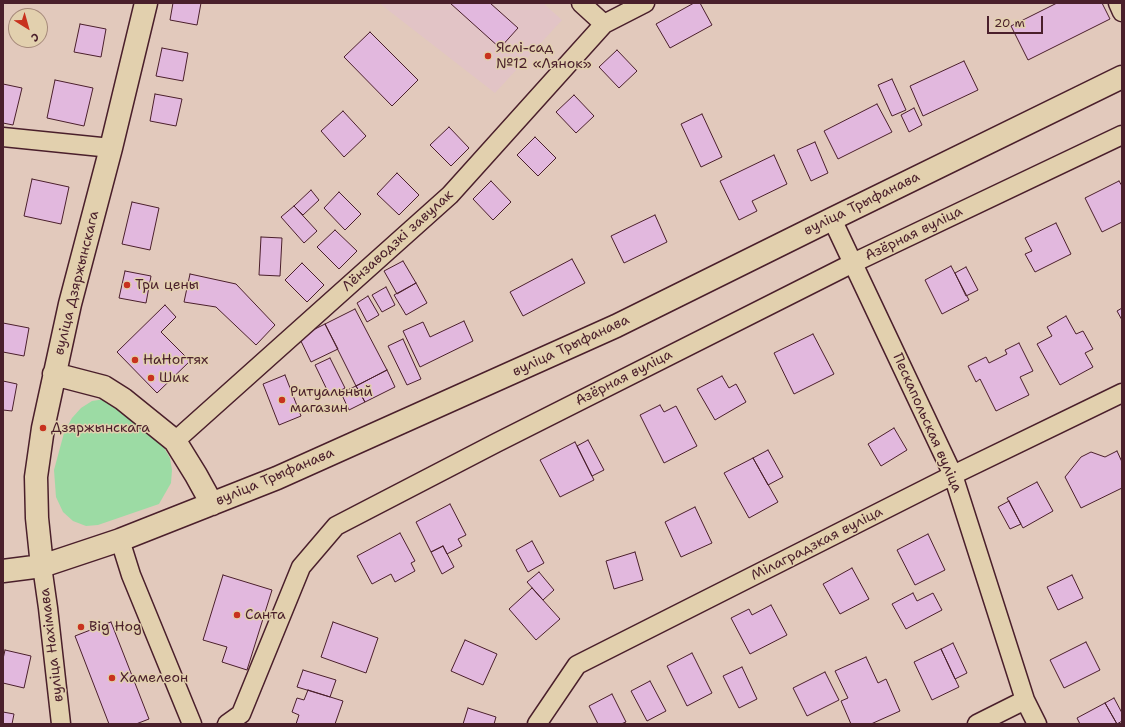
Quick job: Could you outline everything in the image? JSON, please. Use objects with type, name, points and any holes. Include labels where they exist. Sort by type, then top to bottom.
[{"type":"street","name":"вуліца Дзяржынскага","points":[[42,566],[37,518],[36,477],[43,428],[70,304],[111,148],[146,3]]},
{"type":"street","points":[[581,3],[604,24],[645,3]]},
{"type":"street","points":[[1118,3],[1122,12]]},
{"type":"street","name":"Лёнзаводзкі завулак","points":[[175,442],[450,195],[604,24]]},
{"type":"street","name":"вуліца Трыфанава","points":[[3,571],[42,566],[120,540],[306,465],[616,326],[832,218],[1122,77]]},
{"type":"street","name":"Азёрная вуліца","points":[[226,724],[241,714],[300,567],[336,526],[496,443],[854,263],[1122,135]]},
{"type":"street","points":[[3,137],[111,148]]},
{"type":"street","name":"Пескапольская вуліца","points":[[832,218],[953,475],[1026,700],[1037,724]]},
{"type":"street","points":[[54,374],[104,387],[123,398],[175,442],[196,474],[212,504]]},
{"type":"street","name":"Мілаградзкая вуліца","points":[[537,724],[577,665],[953,475],[1122,393]]},
{"type":"street","points":[[120,540],[131,575],[192,724]]},
{"type":"street","name":"вуліца Нахімава","points":[[42,566],[61,724]]},
{"type":"street","points":[[977,724],[1026,700]]},
{"type":"shaded area","name":"Яслі-сад №12 «Лянок»","points":[[379,3],[543,3],[562,20],[495,93]]},
{"type":"green space","points":[[105,399],[124,407],[163,446],[170,458],[172,470],[171,483],[159,504],[98,525],[86,526],[73,521],[63,512],[56,497],[54,470],[64,433],[72,418],[81,408],[92,401]]},
{"type":"building","points":[[173,3],[201,3],[197,25],[170,20]]},
{"type":"building","points":[[450,3],[490,3],[518,28],[500,48]]},
{"type":"building","points":[[694,3],[700,3],[712,25],[670,48],[656,24]]},
{"type":"building","points":[[1057,3],[1102,3],[1110,19],[1028,60],[1011,26]]},
{"type":"building","points":[[80,24],[106,29],[101,57],[74,52]]},
{"type":"building","points":[[370,32],[418,80],[392,106],[344,57]]},
{"type":"building","points":[[162,48],[188,53],[183,81],[156,76]]},
{"type":"building","points":[[617,50],[637,71],[619,88],[599,67]]},
{"type":"building","points":[[964,61],[978,90],[923,116],[910,86]]},
{"type":"building","points":[[892,79],[906,110],[892,116],[878,85]]},
{"type":"building","points":[[55,80],[93,88],[84,126],[47,118]]},
{"type":"building","points":[[3,84],[22,88],[13,125],[3,123]]},
{"type":"building","points":[[155,94],[182,99],[176,126],[150,121]]},
{"type":"building","points":[[574,95],[594,116],[576,133],[556,112]]},
{"type":"building","points":[[877,104],[892,132],[838,159],[824,131]]},
{"type":"building","points":[[914,108],[922,125],[909,132],[901,115]]},
{"type":"building","points":[[343,111],[366,136],[344,157],[321,131]]},
{"type":"building","points":[[702,114],[722,157],[701,167],[681,124]]},
{"type":"building","points":[[449,127],[469,148],[451,166],[430,145]]},
{"type":"building","points":[[535,137],[556,158],[538,176],[517,155]]},
{"type":"building","points":[[815,142],[828,173],[811,181],[797,150]]},
{"type":"building","points":[[774,155],[787,184],[752,201],[757,211],[739,220],[720,181]]},
{"type":"building","points":[[397,173],[419,195],[399,215],[377,194]]},
{"type":"building","points":[[32,179],[69,187],[61,224],[24,216]]},
{"type":"building","points":[[491,181],[511,202],[493,220],[473,199]]},
{"type":"building","points":[[1119,181],[1122,186],[1122,222],[1102,232],[1085,198]]},
{"type":"building","points":[[311,190],[319,200],[303,215],[294,206]]},
{"type":"building","points":[[339,192],[361,214],[345,230],[324,208]]},
{"type":"building","points":[[132,202],[159,208],[150,250],[122,244]]},
{"type":"building","points":[[294,206],[317,231],[304,243],[281,217]]},
{"type":"building","points":[[655,215],[667,242],[624,263],[611,236]]},
{"type":"building","points":[[1056,223],[1071,254],[1035,272],[1025,254],[1032,251],[1025,238]]},
{"type":"building","points":[[335,230],[357,251],[339,269],[317,247]]},
{"type":"building","points":[[261,237],[282,238],[280,276],[259,275]]},
{"type":"building","points":[[572,259],[585,283],[523,316],[510,292]]},
{"type":"building","points":[[403,261],[416,283],[397,294],[384,271]]},
{"type":"building","points":[[302,263],[324,285],[307,302],[285,280]]},
{"type":"building","points":[[951,266],[969,300],[942,314],[925,280]]},
{"type":"building","points":[[966,267],[978,290],[966,296],[955,273]]},
{"type":"building","points":[[125,271],[151,276],[146,303],[119,298]]},
{"type":"building","points":[[190,274],[236,284],[275,325],[256,345],[216,307],[184,302]]},
{"type":"building","points":[[416,283],[427,303],[406,315],[394,295]]},
{"type":"building","points":[[386,287],[395,305],[382,312],[372,295]]},
{"type":"building","points":[[368,296],[379,315],[367,322],[357,303]]},
{"type":"building","points":[[165,305],[176,317],[161,332],[190,361],[157,393],[117,352]]},
{"type":"building","points":[[1122,308],[1122,320],[1117,311]]},
{"type":"building","points":[[355,309],[387,370],[356,386],[325,324]]},
{"type":"building","points":[[1066,316],[1076,334],[1083,331],[1093,349],[1085,353],[1093,367],[1060,385],[1037,344],[1052,336],[1047,327]]},
{"type":"building","points":[[464,321],[473,341],[420,367],[403,331],[423,322],[430,337]]},
{"type":"building","points":[[3,323],[29,328],[24,356],[3,352]]},
{"type":"building","points":[[325,324],[338,349],[311,362],[299,337]]},
{"type":"building","points":[[813,334],[834,374],[794,394],[774,353]]},
{"type":"building","points":[[403,339],[421,379],[407,385],[388,346]]},
{"type":"building","points":[[1019,343],[1033,371],[1020,377],[1029,395],[996,411],[980,379],[976,382],[968,366],[986,357],[989,363],[1007,354],[1005,350]]},
{"type":"building","points":[[330,358],[345,388],[330,396],[315,365]]},
{"type":"building","points":[[387,370],[395,387],[365,402],[356,386]]},
{"type":"building","name":"Ритуальный магазин","points":[[285,375],[301,416],[279,425],[263,384]]},
{"type":"building","points":[[722,376],[729,388],[736,384],[746,402],[715,420],[697,389]]},
{"type":"building","points":[[3,381],[17,384],[12,411],[3,410]]},
{"type":"building","points":[[356,386],[365,402],[349,410],[341,393]]},
{"type":"building","points":[[660,405],[664,412],[676,406],[697,446],[664,463],[640,415]]},
{"type":"building","points":[[894,428],[907,450],[881,466],[868,444]]},
{"type":"building","points":[[588,440],[604,470],[592,476],[577,446]]},
{"type":"building","points":[[575,442],[594,480],[560,497],[540,460]]},
{"type":"building","points":[[768,450],[783,477],[768,485],[753,458]]},
{"type":"building","points":[[1117,451],[1122,462],[1122,488],[1081,508],[1065,477],[1081,457],[1091,452],[1105,457]]},
{"type":"building","points":[[753,458],[778,502],[749,518],[724,473]]},
{"type":"building","points":[[1037,482],[1053,511],[1023,528],[1007,498]]},
{"type":"building","points":[[1009,501],[1021,524],[1010,529],[998,507]]},
{"type":"building","points":[[450,504],[466,535],[458,539],[462,546],[447,554],[443,546],[431,552],[416,522]]},
{"type":"building","points":[[695,507],[712,543],[681,557],[665,522]]},
{"type":"building","points":[[400,533],[415,561],[411,563],[415,571],[395,582],[391,574],[372,584],[357,556]]},
{"type":"building","points":[[928,534],[945,570],[915,585],[897,550]]},
{"type":"building","points":[[532,541],[544,563],[528,572],[516,550]]},
{"type":"building","points":[[443,546],[454,567],[442,574],[431,552]]},
{"type":"building","points":[[635,552],[643,580],[614,589],[606,561]]},
{"type":"building","points":[[852,568],[869,599],[840,614],[823,584]]},
{"type":"building","points":[[539,572],[554,590],[543,600],[527,582]]},
{"type":"building","name":"Санта","points":[[223,575],[272,590],[247,670],[222,662],[227,647],[203,640]]},
{"type":"building","points":[[1072,575],[1083,598],[1058,610],[1047,587]]},
{"type":"building","points":[[532,588],[560,619],[536,640],[509,609]]},
{"type":"building","points":[[913,593],[917,601],[933,593],[942,610],[906,629],[892,604]]},
{"type":"building","points":[[771,605],[787,635],[750,654],[731,618],[749,609],[752,615]]},
{"type":"building","name":"Хамелеон","points":[[111,622],[149,719],[136,724],[109,724],[75,636]]},
{"type":"building","points":[[333,622],[378,638],[366,673],[321,657]]},
{"type":"building","points":[[465,640],[497,654],[483,685],[451,671]]},
{"type":"building","points":[[1086,642],[1100,670],[1064,688],[1050,660]]},
{"type":"building","points":[[953,643],[967,673],[955,679],[941,649]]},
{"type":"building","points":[[941,649],[959,687],[932,700],[914,662]]},
{"type":"building","points":[[5,650],[31,656],[24,688],[3,683],[3,659]]},
{"type":"building","points":[[692,653],[712,693],[687,706],[667,666]]},
{"type":"building","points":[[866,657],[878,683],[886,679],[900,711],[871,724],[851,724],[841,701],[848,698],[835,671]]},
{"type":"building","points":[[742,667],[757,699],[739,708],[723,676]]},
{"type":"building","points":[[303,670],[336,680],[330,697],[297,687]]},
{"type":"building","points":[[825,672],[839,700],[807,716],[793,688]]},
{"type":"building","points":[[650,681],[666,711],[647,721],[631,691]]},
{"type":"building","points":[[308,690],[343,701],[335,724],[296,724],[299,715],[292,712],[297,698],[304,700]]},
{"type":"building","points":[[612,694],[626,722],[621,724],[598,724],[589,706]]},
{"type":"building","points":[[1114,698],[1122,713],[1122,721],[1117,724],[1105,703]]},
{"type":"building","points":[[1105,703],[1117,724],[1080,724],[1077,718]]},
{"type":"building","points":[[468,708],[496,717],[494,724],[463,724]]},
{"type":"building","points":[[3,712],[14,714],[12,724],[3,724]]},
{"type":"place","name":"Яслі-сад №12 «Лянок»","points":[[488,56]]},
{"type":"place","name":"Три цены","points":[[127,285]]},
{"type":"place","name":"НаНогтях","points":[[135,360]]},
{"type":"place","name":"Шик","points":[[151,378]]},
{"type":"place","name":"Ритуальный магазин","points":[[282,400]]},
{"type":"place","name":"Дзяржынскага","points":[[43,428]]},
{"type":"place","name":"Санта","points":[[237,615]]},
{"type":"place","name":"Big Hog","points":[[81,627]]},
{"type":"place","name":"Хамелеон","points":[[112,678]]}]
